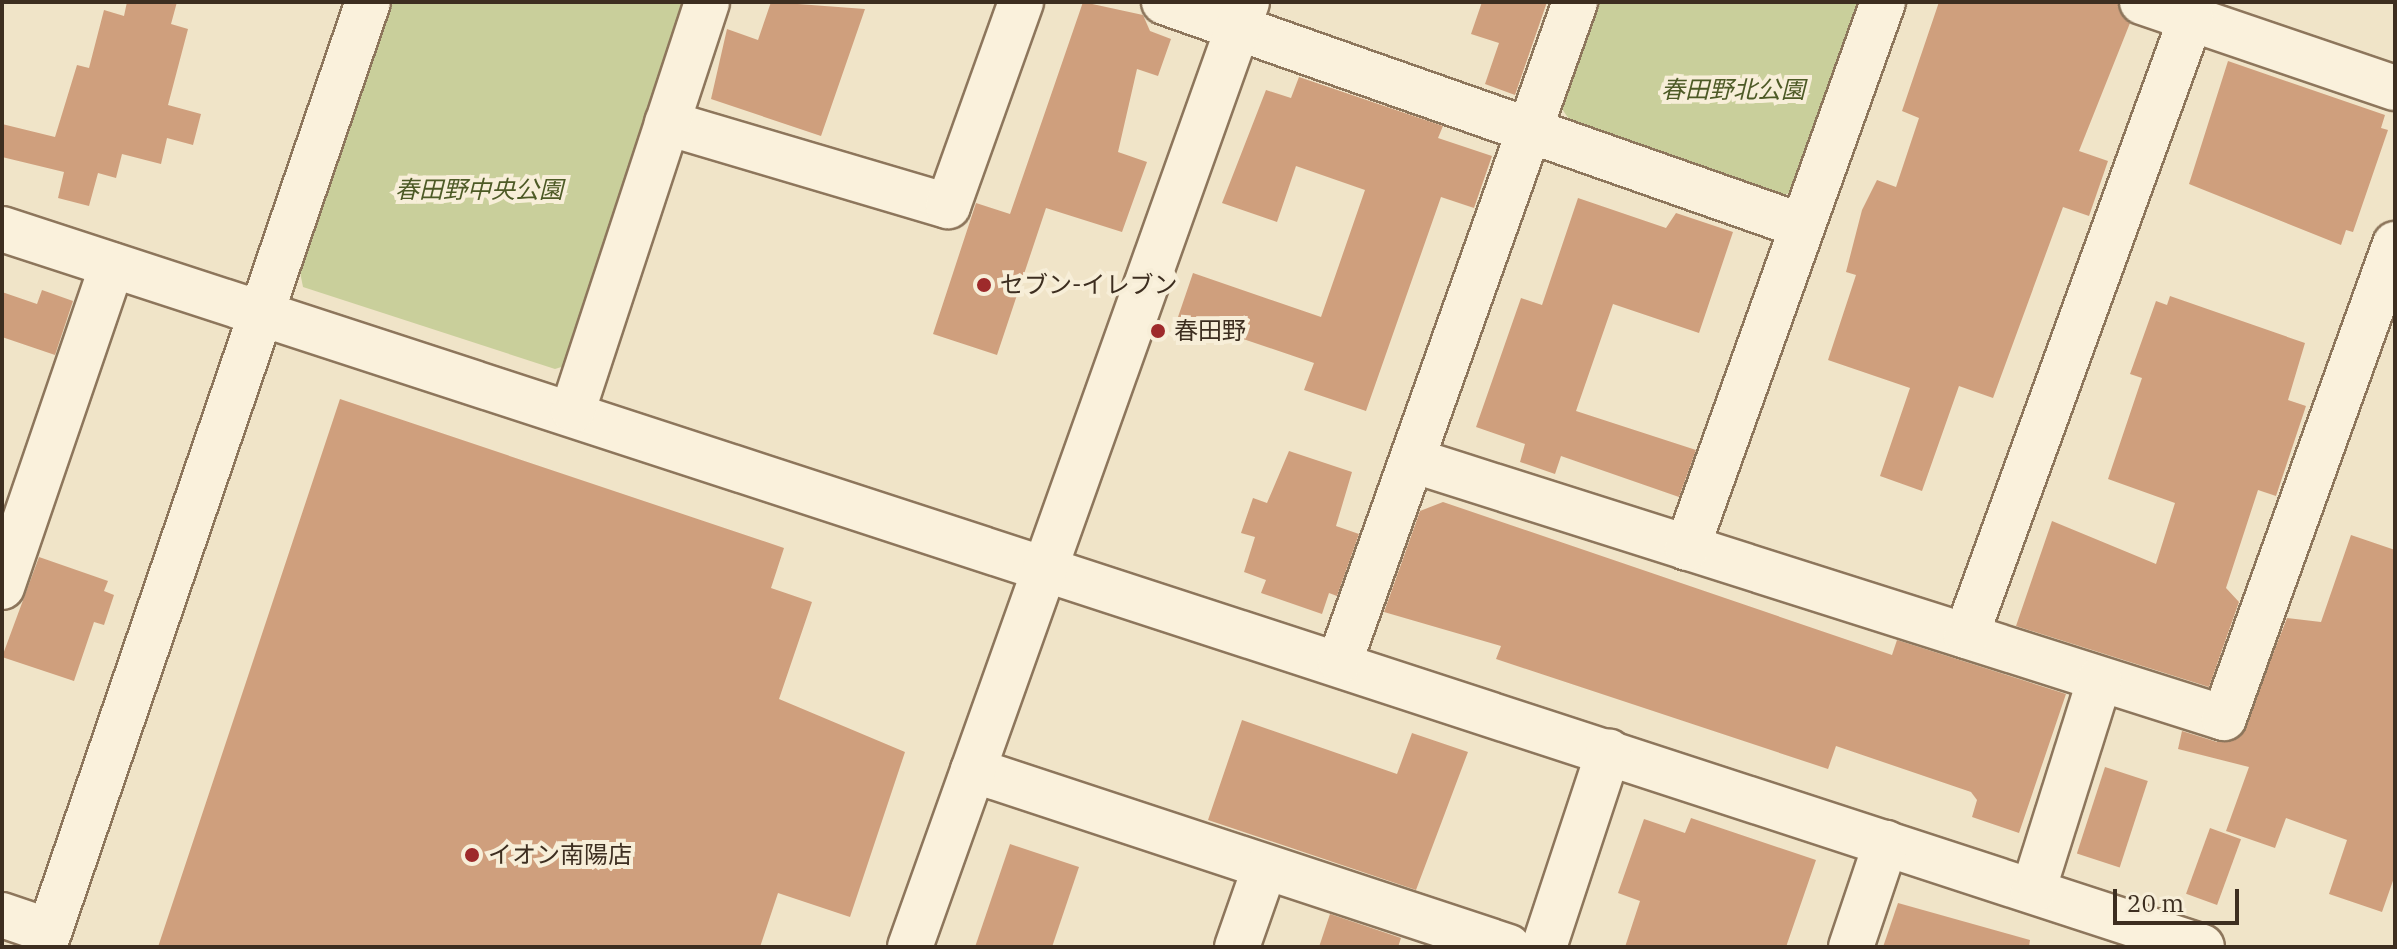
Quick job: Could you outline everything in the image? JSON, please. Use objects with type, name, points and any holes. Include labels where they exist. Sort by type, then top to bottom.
[{"type":"street","points":[[2,915],[47,939],[368,2]]},
{"type":"street","points":[[573,410],[707,2]]},
{"type":"street","points":[[667,123],[948,206],[1021,2]]},
{"type":"street","points":[[1164,2],[1243,15],[1529,130],[1802,226]]},
{"type":"street","points":[[1340,661],[1575,2]]},
{"type":"street","points":[[1687,548],[1883,2]]},
{"type":"street","points":[[2142,2],[2395,88]]},
{"type":"street","points":[[910,947],[1243,15]]},
{"type":"street","points":[[1966,636],[2191,18]]},
{"type":"street","points":[[2,229],[573,410],[2195,946]]},
{"type":"street","points":[[2,587],[112,265]]},
{"type":"street","points":[[1412,460],[2224,718],[2390,272]]},
{"type":"street","points":[[2033,891],[2100,679]]},
{"type":"street","points":[[1544,947],[1609,751]]},
{"type":"street","points":[[973,770],[1264,870],[1509,947]]},
{"type":"street","points":[[1851,947],[1886,843]]},
{"type":"street","points":[[1237,947],[1264,870]]},
{"type":"green space","name":"春田野中央公園","points":[[393,2],[692,2],[571,364],[555,369],[303,287],[300,272]]},
{"type":"green space","name":"春田野北公園","points":[[1595,2],[1858,2],[1790,193],[1770,198],[1573,125],[1558,103]]},
{"type":"building","points":[[127,2],[177,2],[171,24],[188,29],[168,105],[201,114],[193,145],[167,138],[161,164],[122,154],[116,178],[98,173],[89,206],[58,198],[64,172],[2,157],[2,124],[55,137],[77,65],[89,68],[104,10],[124,16]]},
{"type":"building","points":[[771,2],[865,9],[821,136],[711,99],[727,29],[758,40]]},
{"type":"building","points":[[1083,2],[1143,15],[1150,31],[1171,39],[1158,76],[1137,69],[1118,152],[1147,162],[1122,232],[1046,208],[997,355],[933,334],[976,203],[1010,214]]},
{"type":"building","points":[[1482,2],[1547,2],[1515,95],[1485,84],[1499,43],[1471,34]]},
{"type":"building","points":[[1939,2],[2118,2],[2130,23],[2079,151],[2108,161],[2089,216],[2063,207],[1993,398],[1959,386],[1922,491],[1880,476],[1910,388],[1828,360],[1856,275],[1846,272],[1862,210],[1877,180],[1896,187],[1919,118],[1902,111]]},
{"type":"building","points":[[2228,61],[2385,115],[2381,128],[2388,130],[2353,232],[2346,230],[2341,245],[2189,184]]},
{"type":"building","points":[[1299,77],[1443,126],[1438,138],[1492,156],[1474,208],[1441,197],[1366,411],[1304,390],[1314,363],[1178,317],[1193,273],[1321,317],[1365,190],[1296,166],[1277,222],[1222,203],[1266,90],[1291,98]]},
{"type":"building","points":[[1578,198],[1666,228],[1676,213],[1733,232],[1699,333],[1613,304],[1576,411],[1696,450],[1679,497],[1561,456],[1555,474],[1520,462],[1525,444],[1476,427],[1521,298],[1542,305]]},
{"type":"building","points":[[42,290],[73,301],[55,355],[2,337],[2,292],[37,304]]},
{"type":"building","points":[[2170,296],[2305,343],[2288,400],[2306,406],[2276,496],[2258,490],[2226,588],[2239,602],[2209,687],[2016,626],[2052,521],[2156,564],[2175,503],[2108,479],[2142,378],[2130,374],[2156,301],[2167,305]]},
{"type":"building","points":[[340,399],[784,548],[771,588],[812,602],[779,699],[905,752],[850,917],[778,893],[760,947],[158,947]]},
{"type":"building","points":[[1289,451],[1352,472],[1336,526],[1359,534],[1337,596],[1329,593],[1322,614],[1261,593],[1266,580],[1244,572],[1255,537],[1241,533],[1253,498],[1267,503]]},
{"type":"building","points":[[1443,502],[1892,655],[1897,640],[2066,694],[2019,833],[1972,817],[1977,800],[1971,792],[1836,746],[1828,769],[1496,659],[1501,646],[1384,612],[1420,511]]},
{"type":"building","points":[[2351,535],[2395,550],[2395,875],[2382,912],[2329,894],[2347,840],[2286,818],[2275,848],[2226,831],[2249,767],[2178,749],[2182,731],[2217,742],[2241,736],[2287,618],[2321,622]]},
{"type":"building","points":[[39,557],[108,581],[104,591],[114,595],[104,625],[94,622],[74,681],[2,657]]},
{"type":"building","points":[[1242,720],[1397,774],[1412,733],[1468,752],[1416,890],[1208,820]]},
{"type":"building","points":[[2105,767],[2148,781],[2120,867],[2077,854]]},
{"type":"building","points":[[1691,818],[1816,860],[1786,947],[1625,947],[1640,901],[1618,893],[1644,819],[1685,833]]},
{"type":"building","points":[[2210,828],[2241,839],[2217,905],[2186,894]]},
{"type":"building","points":[[1010,844],[1079,867],[1052,947],[975,947]]},
{"type":"building","points":[[1898,903],[2030,940],[2029,947],[1883,947]]},
{"type":"building","points":[[1330,914],[1401,938],[1398,947],[1319,947]]},
{"type":"place","name":"セブン-イレブン","points":[[984,285]]},
{"type":"place","name":"春田野","points":[[1158,331]]},
{"type":"place","name":"イオン南陽店","points":[[472,855]]}]
